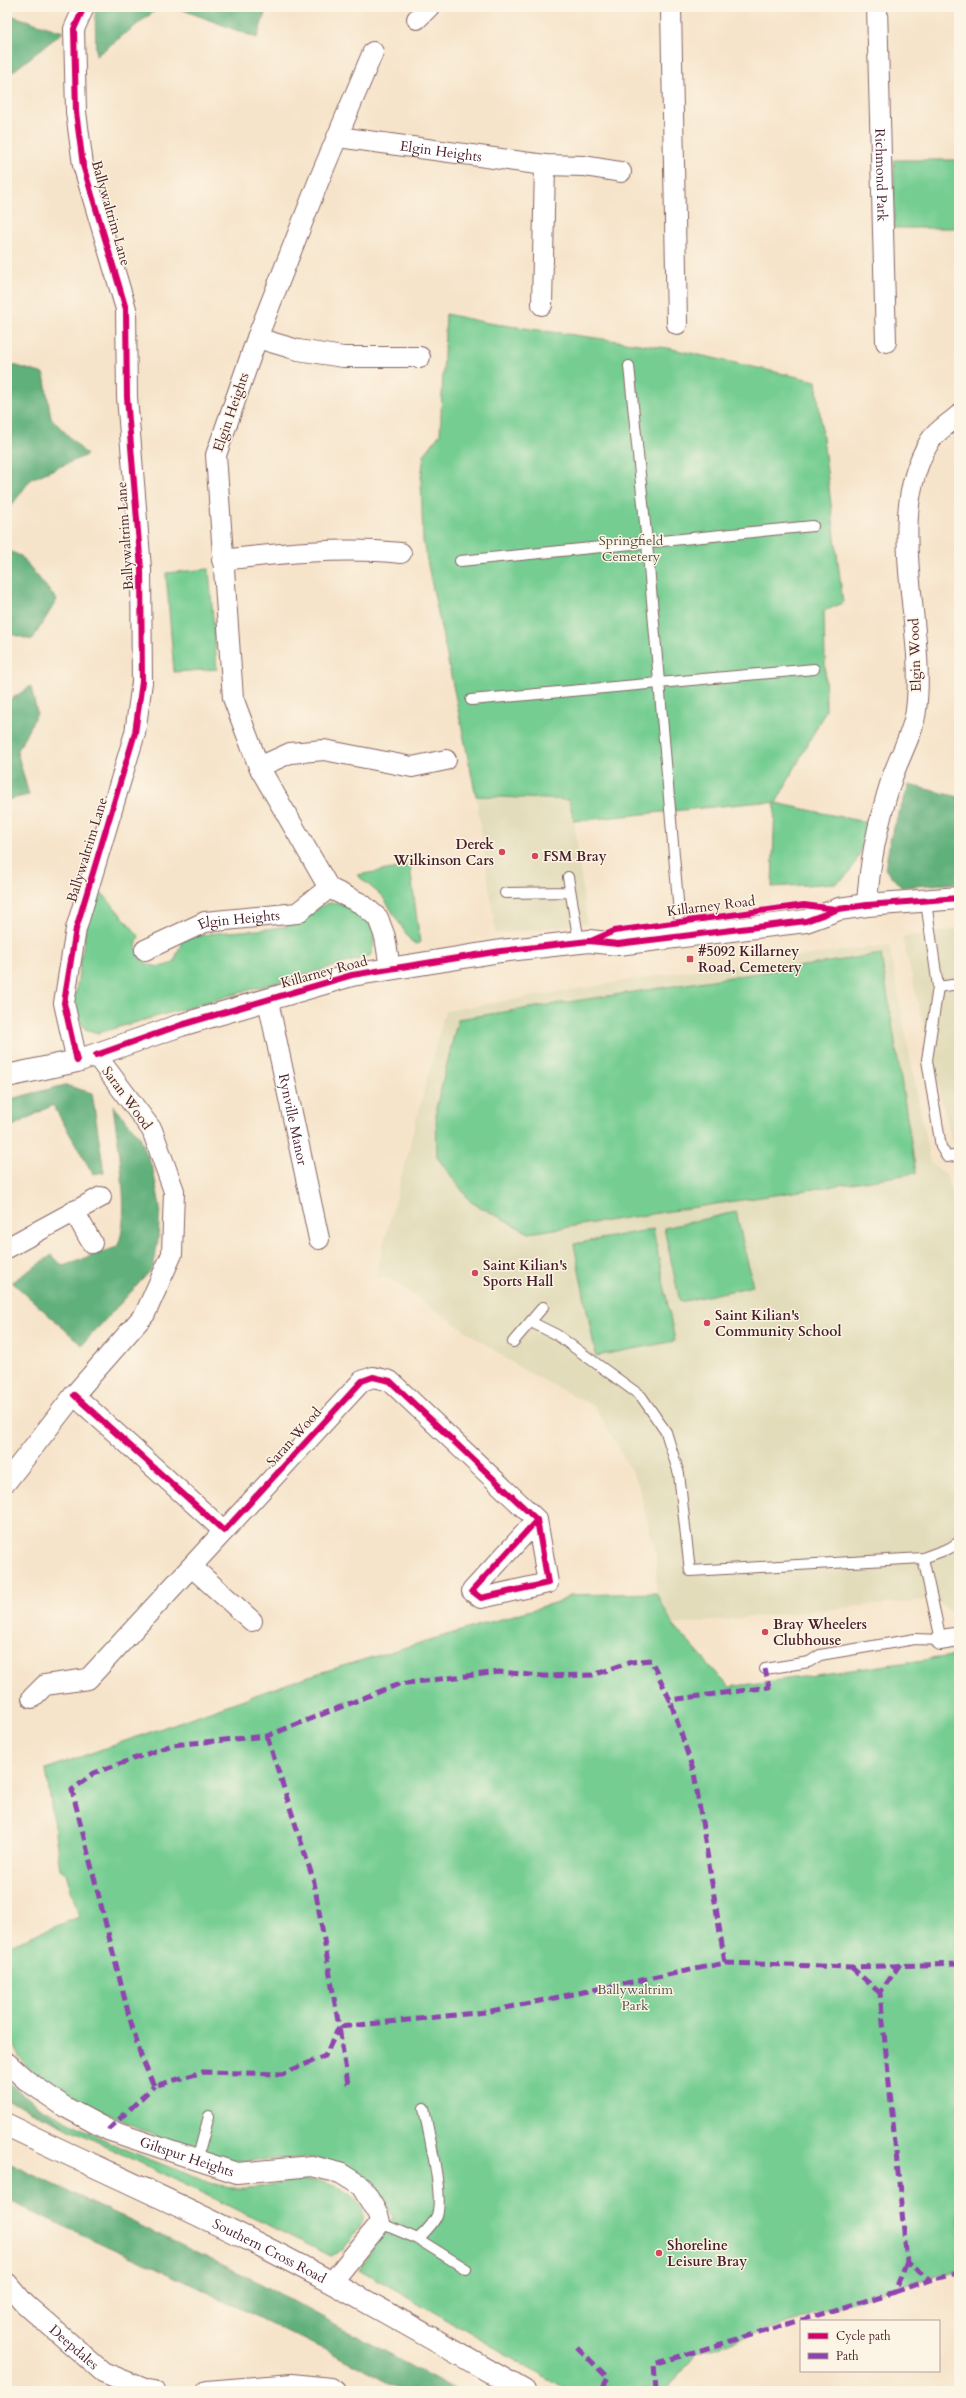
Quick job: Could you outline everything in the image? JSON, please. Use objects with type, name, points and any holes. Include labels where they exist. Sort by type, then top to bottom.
[{"type":"main road","name":"Killarney Road","points":[[7,1076],[87,1058],[181,1025],[268,1001],[352,975],[501,951],[584,942],[614,931],[680,929],[806,921],[839,909],[866,905],[926,902],[959,898]]},
{"type":"main road","name":"Southern Cross Road","points":[[7,2125],[171,2201],[332,2282],[524,2391]]},
{"type":"street","name":"Ballywaltrim Lane","points":[[84,7],[74,29],[76,112],[83,165],[126,309],[127,397],[141,570],[142,682],[135,733],[76,930],[64,1003],[87,1058]]},
{"type":"street","points":[[671,7],[677,324]]},
{"type":"street","name":"Richmond Park","points":[[877,7],[886,342]]},
{"type":"street","name":"Elgin Heights","points":[[145,950],[205,922],[297,913],[330,888],[259,767],[233,698],[222,560],[216,455],[257,338],[319,180],[373,52]]},
{"type":"street","name":"Elgin Heights","points":[[338,137],[545,165],[584,166],[621,172]]},
{"type":"street","points":[[542,305],[545,165]]},
{"type":"street","points":[[257,338],[298,350],[344,357],[420,357]]},
{"type":"street","name":"Elgin Wood","points":[[866,905],[868,873],[892,780],[916,711],[918,672],[908,535],[910,500],[918,465],[930,440],[959,415]]},
{"type":"street","points":[[222,560],[274,553],[354,550],[401,553]]},
{"type":"street","points":[[259,767],[290,753],[324,750],[412,767],[446,760]]},
{"type":"street","points":[[330,888],[362,904],[378,918],[385,937],[390,968]]},
{"type":"street","name":"Rynville Manor","points":[[268,1001],[319,1239]]},
{"type":"street","name":"Saran Wood","points":[[7,1481],[74,1395],[145,1314],[172,1254],[174,1192],[152,1130],[87,1058]]},
{"type":"street","points":[[7,1248],[100,1197]]},
{"type":"street","points":[[74,1211],[92,1243]]},
{"type":"street","name":"Saran Wood","points":[[32,1698],[45,1685],[88,1679],[362,1381],[373,1378],[390,1381],[537,1520]]},
{"type":"street","points":[[74,1395],[224,1531]]},
{"type":"street","points":[[192,1567],[252,1621]]},
{"type":"street","name":"Giltspur Heights","points":[[7,2063],[26,2080],[65,2107],[108,2130],[197,2160],[237,2173],[312,2166],[340,2173],[361,2186],[378,2214],[380,2223]]},
{"type":"street","points":[[332,2282],[380,2223]]},
{"type":"street","name":"Deepdales","points":[[7,2283],[25,2304],[104,2372],[147,2390],[154,2391]]},
{"type":"street","points":[[207,2391],[292,2384],[330,2388],[335,2391]]},
{"type":"lane","points":[[629,366],[647,543],[680,929]]},
{"type":"lane","points":[[460,562],[813,526]]},
{"type":"lane","points":[[471,700],[658,685],[814,669]]},
{"type":"lane","points":[[568,877],[570,892],[584,942]]},
{"type":"lane","points":[[505,893],[570,892]]},
{"type":"lane","points":[[926,902],[938,987],[927,1060],[941,1147],[947,1156],[959,1155]]},
{"type":"lane","points":[[938,987],[959,984]]},
{"type":"lane","points":[[513,1342],[543,1307]]},
{"type":"lane","points":[[531,1322],[557,1335],[641,1396],[666,1432],[679,1474],[690,1571],[924,1558],[950,1548],[959,1542]]},
{"type":"lane","points":[[765,1669],[808,1662],[820,1655],[836,1652],[915,1639],[950,1638],[924,1558]]},
{"type":"lane","points":[[418,2239],[428,2229],[437,2215],[440,2192],[424,2108]]},
{"type":"lane","points":[[197,2160],[209,2116]]},
{"type":"lane","points":[[380,2223],[418,2239],[466,2268]]},
{"type":"shaded area","points":[[476,796],[569,800],[574,821],[587,923],[496,934]]},
{"type":"shaded area","points":[[959,929],[959,1165],[958,1166],[902,937]]},
{"type":"shaded area","name":"Saint Kilian's Community School","points":[[889,945],[930,1162],[945,1174],[952,1194],[959,1236],[959,1620],[934,1599],[673,1625],[656,1593],[656,1554],[637,1481],[595,1407],[520,1368],[390,1279],[375,1277],[445,1011],[685,971]]},
{"type":"green space","points":[[95,7],[160,7],[96,56]]},
{"type":"green space","points":[[175,7],[267,7],[257,38]]},
{"type":"green space","points":[[287,7],[320,7],[313,14]]},
{"type":"green space","points":[[7,14],[63,32],[7,76]]},
{"type":"green space","points":[[894,160],[959,160],[959,228],[894,228]]},
{"type":"green space","name":"Springfield Cemetery","points":[[446,314],[488,323],[668,348],[816,381],[843,603],[824,611],[826,710],[776,803],[869,823],[858,858],[849,872],[836,883],[772,887],[775,803],[761,802],[574,821],[569,800],[476,796],[423,541],[421,478],[424,455],[440,434]]},
{"type":"green space","points":[[7,363],[44,374],[51,418],[87,455],[31,479],[12,505],[7,507]]},
{"type":"green space","points":[[7,550],[21,556],[57,600],[32,640],[7,633]]},
{"type":"green space","points":[[209,569],[217,669],[174,672],[166,573]]},
{"type":"green space","points":[[31,686],[37,713],[17,752],[29,795],[7,800],[7,702]]},
{"type":"green space","points":[[909,785],[959,797],[959,883],[901,887],[885,869],[891,836]]},
{"type":"green space","points":[[410,866],[420,943],[415,944],[410,940],[383,897],[357,875]]},
{"type":"green space","points":[[103,894],[139,936],[137,951],[140,957],[145,962],[159,967],[167,966],[174,962],[182,941],[224,932],[282,927],[296,923],[321,906],[330,903],[353,906],[366,911],[374,934],[374,944],[370,956],[98,1033],[85,1029],[73,1011],[91,896]]},
{"type":"green space","points":[[881,954],[916,1173],[529,1233],[471,1202],[437,1157],[436,1108],[458,1019]]},
{"type":"green space","points":[[65,1085],[92,1093],[104,1172],[93,1174],[53,1105],[7,1129],[7,1100]]},
{"type":"green space","points":[[113,1105],[140,1137],[153,1170],[160,1206],[158,1240],[153,1268],[82,1345],[12,1282],[52,1255],[63,1266],[117,1247],[121,1234],[123,1198],[120,1157]]},
{"type":"green space","points":[[736,1212],[753,1286],[680,1302],[664,1228]]},
{"type":"green space","points":[[653,1229],[675,1341],[596,1356],[574,1244]]},
{"type":"green space","name":"Ballywaltrim Park","points":[[656,1593],[673,1625],[729,1687],[959,1655],[959,2270],[907,2284],[696,2353],[666,2391],[569,2391],[360,2269],[393,2217],[365,2175],[314,2158],[232,2161],[173,2144],[59,2091],[36,2076],[19,2057],[7,2032],[7,1946],[79,1917],[66,1873],[60,1869],[46,1769],[309,1676],[561,1601],[571,1595]]},
{"type":"green space","points":[[7,2082],[65,2126],[7,2100]]},
{"type":"green space","points":[[26,2098],[103,2139],[214,2185],[253,2188],[295,2181],[309,2181],[323,2182],[337,2187],[356,2200],[362,2209],[364,2220],[343,2250],[331,2256],[65,2126]]},
{"type":"green space","points":[[7,2162],[254,2280],[458,2391],[403,2391],[355,2365],[205,2291],[7,2200]]},
{"type":"marked path","points":[[267,1736],[314,1882],[339,2027],[325,2056],[282,2074],[203,2072],[154,2086],[141,2056],[129,2016],[72,1790],[94,1773],[172,1745],[267,1736],[399,1684],[499,1672],[543,1676],[593,1675],[631,1662],[651,1660],[670,1700],[769,1687],[765,1669]]},
{"type":"marked path","points":[[348,2084],[339,2027],[486,2012],[725,1963],[694,1773],[670,1700]]},
{"type":"marked path","points":[[725,1963],[851,1967],[959,1964]]},
{"type":"marked path","points":[[900,1964],[880,1993],[907,2262],[930,2280]]},
{"type":"marked path","points":[[851,1967],[880,1993]]},
{"type":"marked path","points":[[108,2130],[154,2086]]},
{"type":"marked path","points":[[801,2320],[895,2292],[907,2262]]},
{"type":"marked path","points":[[895,2292],[930,2280],[959,2274]]},
{"type":"marked path","points":[[656,2391],[654,2364],[800,2320]]},
{"type":"marked path","points":[[577,2347],[608,2378],[601,2391]]},
{"type":"marked path","points":[[635,2391],[644,2391]]},
{"type":"cycle path","points":[[77,1061],[64,1003],[76,929],[135,733],[142,682],[141,569],[127,397],[126,309],[83,165],[76,112],[74,29],[84,7]]},
{"type":"cycle path","points":[[96,1055],[181,1025],[352,975],[501,951],[589,941],[618,944],[806,921],[839,909],[867,905],[959,898]]},
{"type":"cycle path","points":[[591,941],[614,931],[804,905],[835,909]]},
{"type":"cycle path","points":[[74,1395],[224,1531],[362,1381],[373,1377],[390,1381],[537,1520],[472,1591],[481,1598],[548,1583],[537,1520]]},
{"type":"place","name":"Derek Wilkinson Cars","points":[[502,852]]},
{"type":"place","name":"FSM Bray","points":[[535,856]]},
{"type":"place","name":"#5092 Killarney Road, Cemetery","points":[[690,959]]},
{"type":"place","name":"Saint Kilian's Sports Hall","points":[[475,1273]]},
{"type":"place","name":"Saint Kilian's Community School","points":[[707,1323]]},
{"type":"place","name":"Bray Wheelers Clubhouse","points":[[765,1632]]},
{"type":"place","name":"Shoreline Leisure Bray","points":[[659,2253]]}]
